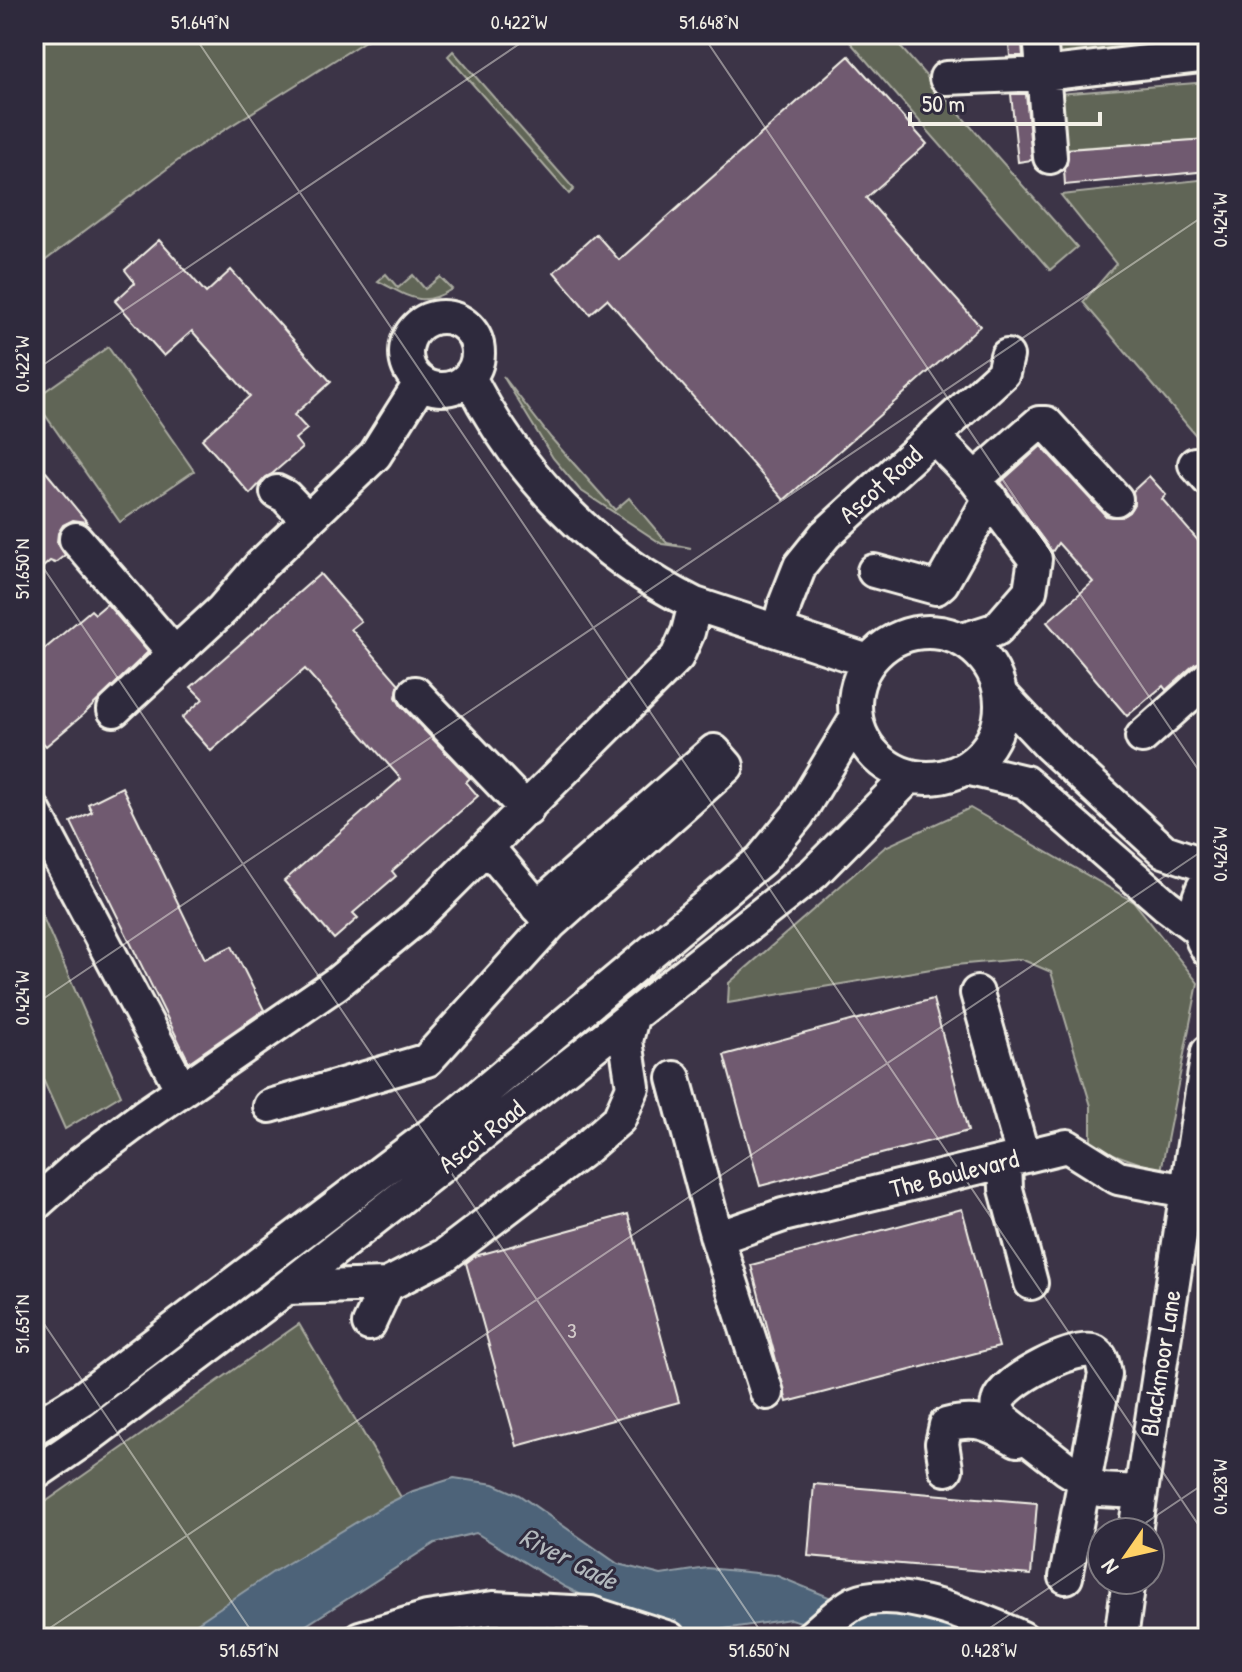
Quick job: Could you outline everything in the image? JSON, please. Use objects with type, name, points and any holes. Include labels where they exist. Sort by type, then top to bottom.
[{"type":"street","points":[[1040,34],[1050,157]]},
{"type":"street","points":[[946,78],[1043,74],[1208,55]]},
{"type":"street","points":[[435,318],[453,319],[472,333],[478,355],[469,377],[451,388],[430,387],[421,382],[408,364],[408,342],[419,325],[435,318]]},
{"type":"street","name":"Ascot Road","points":[[778,631],[800,566],[825,535],[1003,373],[1007,356]]},
{"type":"street","points":[[469,377],[484,406],[538,482],[566,514],[595,539],[673,593],[695,604],[868,661]]},
{"type":"street","points":[[114,710],[222,610],[260,566],[375,455],[421,382]]},
{"type":"street","points":[[874,571],[936,588],[942,583],[982,488],[1039,423],[1046,423],[1116,499]]},
{"type":"street","points":[[933,436],[982,488],[1035,559],[1030,591],[997,629],[963,640]]},
{"type":"street","points":[[277,492],[308,520]]},
{"type":"street","points":[[76,539],[174,653]]},
{"type":"street","points":[[34,1205],[80,1164],[337,983],[415,919],[677,657],[695,604]]},
{"type":"street","points":[[920,632],[939,632],[963,640],[983,656],[1001,694],[996,733],[982,755],[966,768],[942,777],[910,776],[876,756],[861,735],[856,719],[856,693],[868,661],[896,639],[920,632]]},
{"type":"street","points":[[1142,737],[1208,678]]},
{"type":"street","points":[[415,693],[527,810]]},
{"type":"street","points":[[1001,694],[1049,745],[1164,851],[1208,866]]},
{"type":"street","name":"Ascot Road","points":[[34,1428],[83,1398],[454,1117],[761,860],[798,815],[856,719]]},
{"type":"street","points":[[270,1106],[427,1060],[544,915],[714,751],[727,766],[544,915]]},
{"type":"street","points":[[966,768],[1025,782],[1203,939]]},
{"type":"street","name":"Ascot Road","points":[[34,1474],[286,1288],[814,873],[910,776]]},
{"type":"street","points":[[34,811],[182,1090]]},
{"type":"street","points":[[488,848],[544,915]]},
{"type":"street","points":[[1203,939],[1196,912],[1199,896],[1208,879]]},
{"type":"street","points":[[977,993],[1014,1158],[1006,1189],[1031,1283]]},
{"type":"street","points":[[286,1288],[387,1285],[445,1255],[619,1119],[633,1087],[626,1041],[632,1017]]},
{"type":"street","name":"Blackmoor Lane","points":[[1137,1516],[1208,1052]]},
{"type":"street","points":[[674,1078],[717,1238],[767,1393]]},
{"type":"street","name":"The Boulevard","points":[[717,1238],[783,1215],[1067,1146],[1118,1178],[1186,1191]]},
{"type":"street","points":[[369,1324],[387,1285]]},
{"type":"street","points":[[946,1469],[942,1443],[946,1425],[967,1420],[994,1427],[1100,1490],[1140,1492]]},
{"type":"street","points":[[1066,1577],[1075,1474]]},
{"type":"street","points":[[810,1638],[855,1603],[891,1596],[976,1617],[1022,1638]]},
{"type":"street","points":[[1121,1638],[1127,1596]]},
{"type":"street","points":[[360,1638],[427,1618],[493,1608],[591,1613],[669,1638]]},
{"type":"green space","points":[[34,34],[376,34],[188,153],[34,269]]},
{"type":"green space","points":[[843,34],[889,34],[1077,247],[1050,270]]},
{"type":"green space","points":[[1056,34],[1208,34],[1208,58],[1060,69]]},
{"type":"green space","points":[[453,51],[574,189],[569,194],[448,56]]},
{"type":"green space","points":[[1208,82],[1208,139],[1062,149],[1058,94]]},
{"type":"green space","points":[[1208,179],[1208,441],[1204,445],[1083,302],[1116,264],[1061,195]]},
{"type":"green space","points":[[386,274],[398,288],[413,275],[425,289],[440,277],[452,289],[432,298],[415,298],[378,281]]},
{"type":"green space","points":[[108,347],[194,471],[120,522],[34,399]]},
{"type":"green space","points":[[503,376],[551,438],[615,510],[629,498],[667,543],[691,548],[662,544],[580,490],[553,458]]},
{"type":"green space","points":[[970,808],[1134,902],[1198,983],[1161,1171],[1091,1146],[1091,1106],[1051,972],[1021,959],[955,965],[728,1003],[729,983],[885,847]]},
{"type":"green space","points":[[34,897],[121,1095],[65,1129],[34,1059]]},
{"type":"green space","points":[[299,1324],[402,1499],[184,1638],[34,1638],[34,1510]]},
{"type":"water","name":"River Gade","points":[[454,1478],[494,1484],[519,1495],[618,1564],[661,1575],[707,1568],[775,1575],[858,1609],[923,1612],[982,1638],[861,1638],[790,1619],[711,1631],[667,1627],[617,1612],[565,1587],[476,1533],[435,1543],[286,1638],[175,1638],[273,1572],[387,1504],[413,1491]]},
{"type":"water","points":[[547,1622],[614,1638],[448,1638],[499,1626]]},
{"type":"building","points":[[1008,34],[1021,34],[1023,56],[1010,56]]},
{"type":"building","points":[[849,56],[927,144],[866,198],[980,326],[784,500],[607,299],[590,314],[554,272],[596,234],[619,260]]},
{"type":"building","points":[[1011,94],[1026,94],[1032,160],[1018,162]]},
{"type":"building","points":[[1208,139],[1208,171],[1065,185],[1068,149]]},
{"type":"building","points":[[159,240],[206,293],[231,270],[331,382],[294,415],[307,429],[295,439],[302,448],[250,494],[202,439],[250,396],[192,331],[164,356],[115,301],[135,283],[125,270]]},
{"type":"building","points":[[1041,446],[1106,516],[1121,517],[1129,512],[1134,504],[1133,491],[1149,476],[1166,495],[1162,499],[1208,552],[1208,660],[1195,664],[1166,690],[1163,686],[1127,716],[1047,622],[1093,582],[1058,543],[1052,552],[1001,482]]},
{"type":"building","points":[[46,472],[87,522],[73,520],[63,525],[57,542],[65,555],[55,563],[50,561],[34,575],[34,481]]},
{"type":"building","points":[[320,574],[361,621],[351,629],[399,684],[396,697],[401,706],[470,778],[466,782],[478,796],[392,871],[396,876],[353,913],[358,918],[334,939],[284,881],[401,779],[305,669],[211,751],[182,718],[203,699],[191,687]]},
{"type":"building","points":[[107,604],[148,652],[46,746],[34,733],[34,658],[91,610],[95,614]]},
{"type":"building","points":[[122,787],[205,959],[232,946],[264,1010],[189,1062],[71,822],[92,812],[88,804]]},
{"type":"building","points":[[933,999],[968,1131],[760,1186],[724,1055]]},
{"type":"building","points":[[962,1209],[999,1347],[787,1402],[751,1265]]},
{"type":"building","points":[[628,1214],[679,1402],[517,1446],[466,1263],[475,1256]]},
{"type":"building","points":[[814,1484],[1037,1503],[1031,1575],[808,1556]]}]
